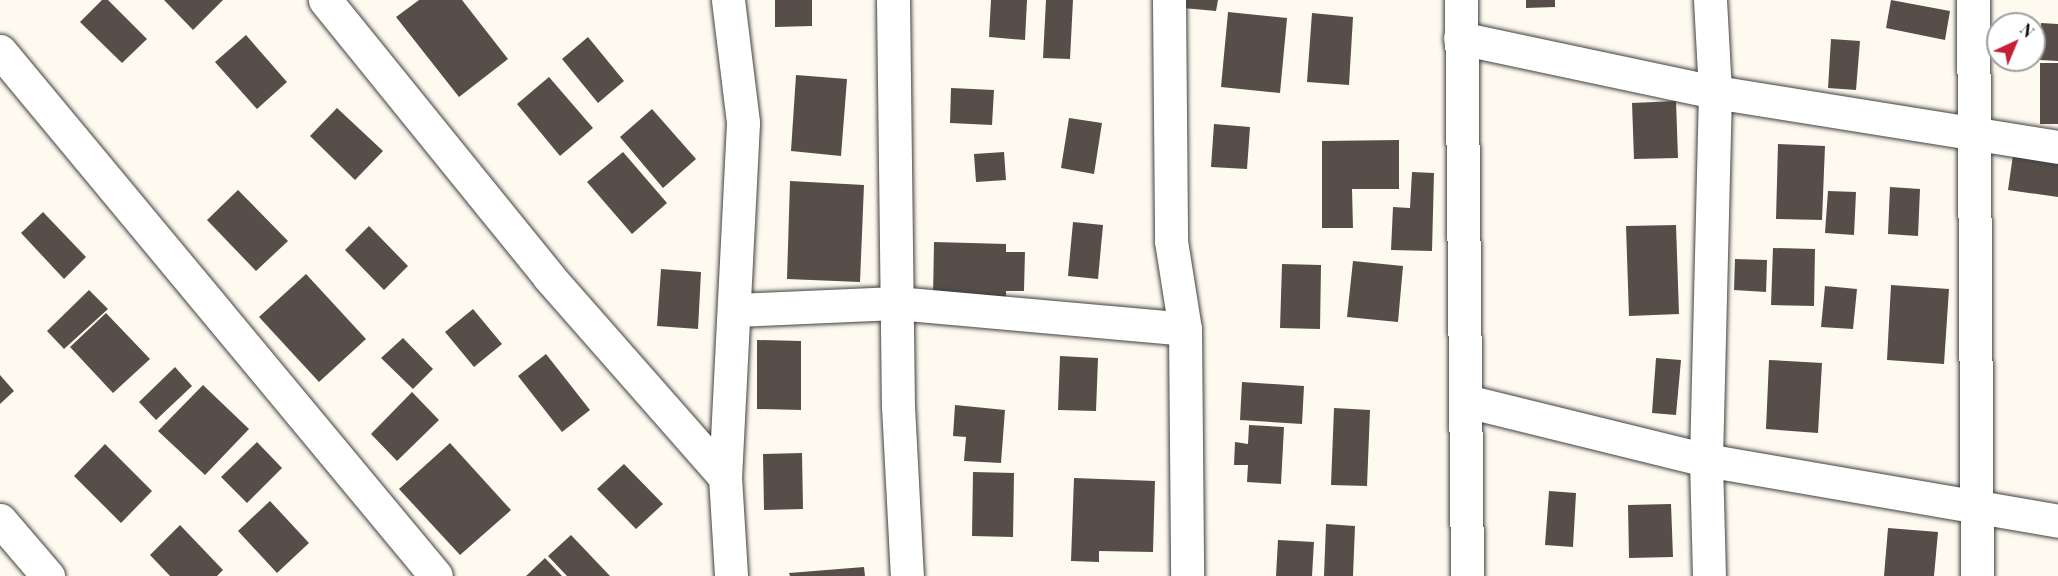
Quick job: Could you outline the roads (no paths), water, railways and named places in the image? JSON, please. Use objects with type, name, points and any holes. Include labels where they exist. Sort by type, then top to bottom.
[{"type":"street","points":[[325,0],[549,277],[725,477]]},
{"type":"street","points":[[893,0],[896,303],[907,576]]},
{"type":"street","points":[[1169,0],[1171,241],[1185,329],[1186,576]]},
{"type":"street","points":[[1461,0],[1467,576]]},
{"type":"street","points":[[1709,576],[1706,460],[1714,92],[1710,0]]},
{"type":"street","points":[[1973,0],[1972,131],[1977,576]]},
{"type":"street","points":[[723,5],[743,123],[736,310],[725,477],[731,576]]},
{"type":"street","points":[[1460,38],[1714,92],[1972,131],[2058,147]]},
{"type":"street","points":[[0,51],[436,576]]},
{"type":"street","points":[[736,310],[896,303],[1185,329]]},
{"type":"street","points":[[1466,401],[1706,460],[2058,521]]},
{"type":"street","points":[[0,520],[48,576]]}]
